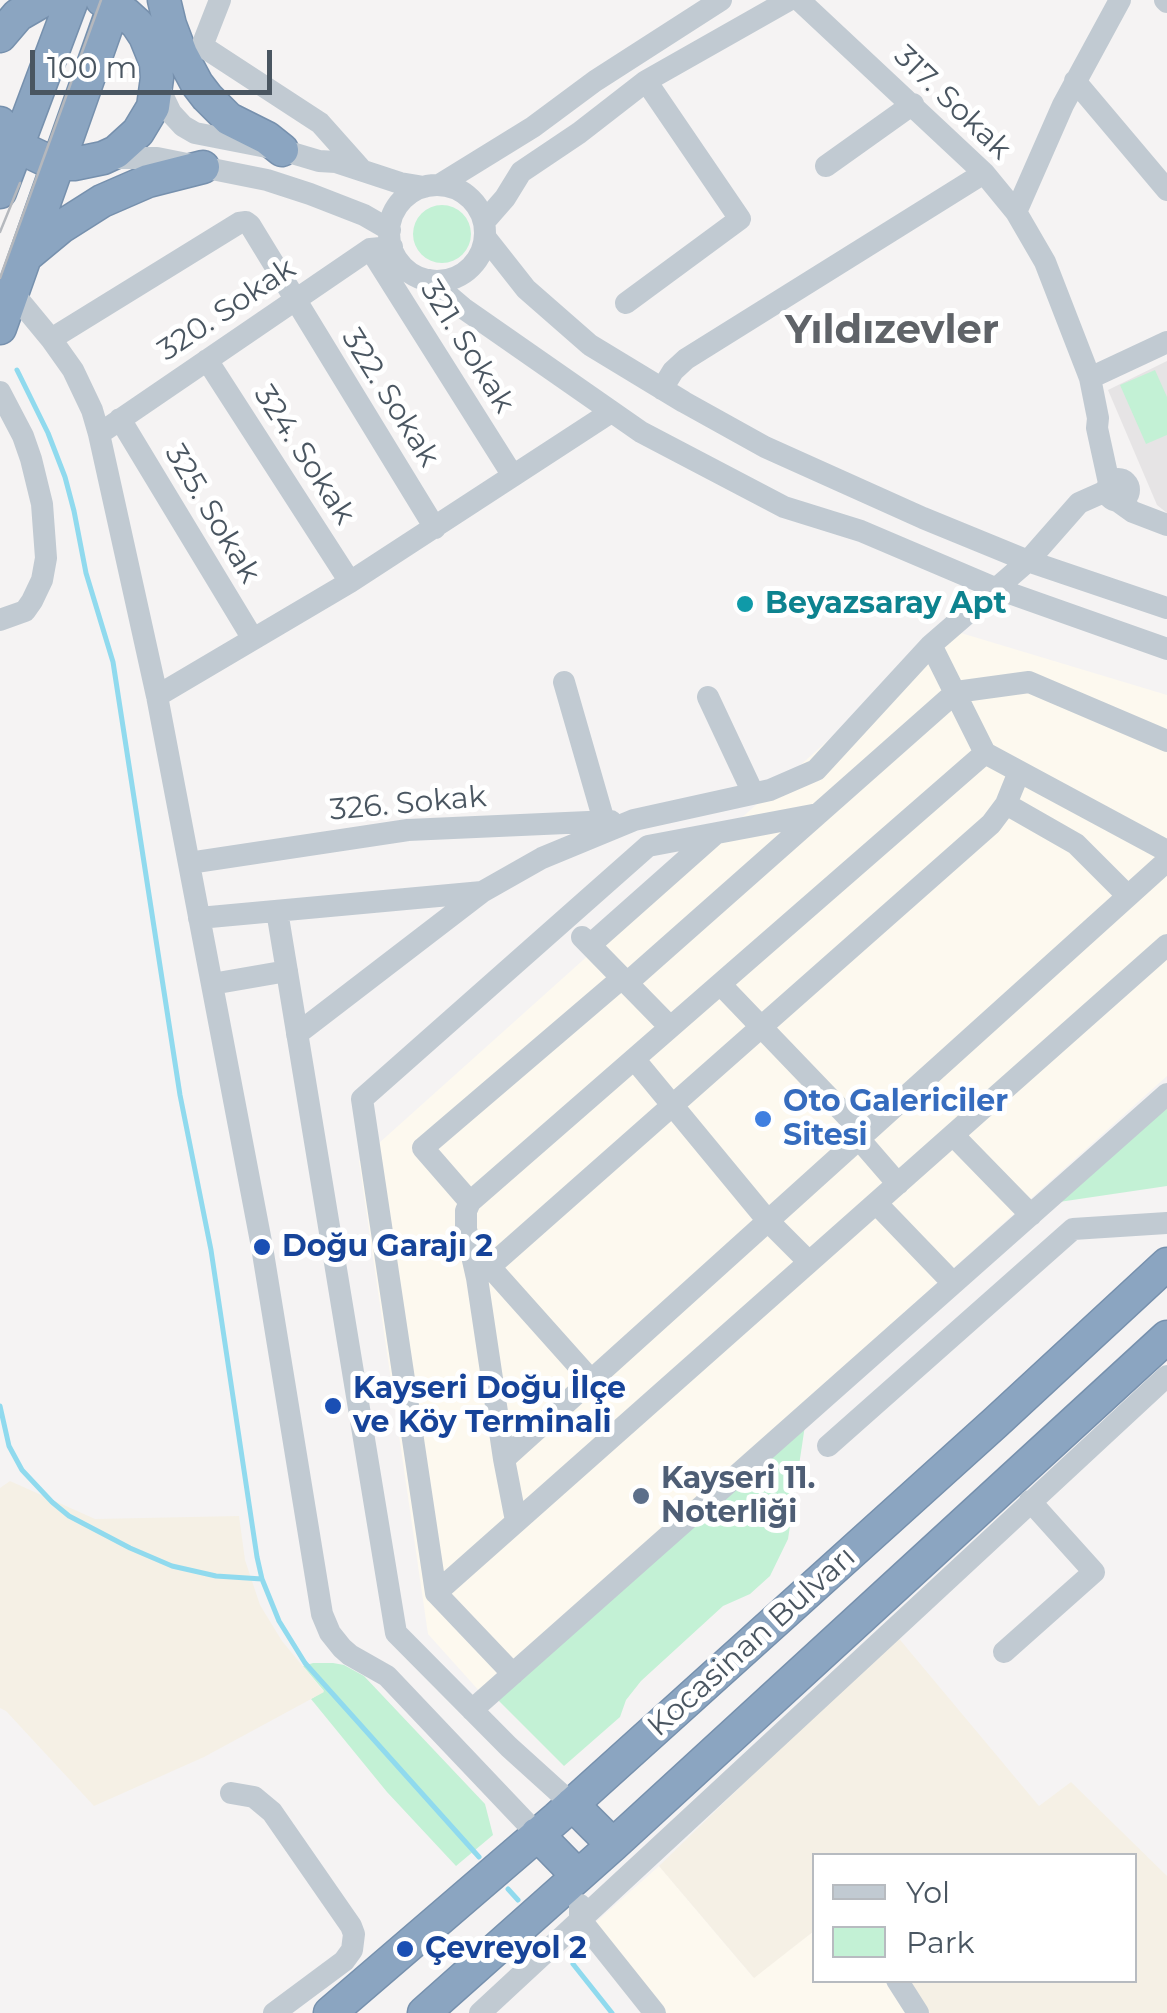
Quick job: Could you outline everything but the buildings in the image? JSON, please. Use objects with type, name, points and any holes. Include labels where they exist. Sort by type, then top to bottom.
[{"type":"highway","points":[[0,192],[9,133],[72,0]]},
{"type":"highway","points":[[164,0],[181,54],[197,84],[229,119],[282,150]]},
{"type":"highway","points":[[0,328],[59,163],[111,2],[145,36],[156,63],[157,84],[152,107],[128,143],[103,158],[59,163],[32,154],[9,133]]},
{"type":"highway","points":[[26,256],[61,227],[102,202],[148,180],[203,166]]},
{"type":"highway","name":"Kocasinan Bulvarı","points":[[342,2003],[572,1804],[1167,1264]]},
{"type":"highway","name":"Kocasinan Bulvarı","points":[[424,2013],[613,1845],[1167,1336]]},
{"type":"highway","points":[[572,1804],[613,1845]]},
{"type":"highway","points":[[538,1834],[578,1876]]},
{"type":"street","points":[[220,0],[202,46],[320,123],[365,173]]},
{"type":"street","points":[[384,242],[397,206],[409,194],[431,186],[533,128],[595,82],[722,0]]},
{"type":"street","points":[[103,158],[157,158],[203,166],[310,194],[364,215],[402,266],[415,275],[445,280],[472,266],[481,252],[485,230],[521,172],[646,81],[789,0]]},
{"type":"street","name":"317. Sokak","points":[[799,0],[984,172],[1016,212],[1045,262],[1090,378],[1098,418],[1106,424],[1118,452],[1118,489]]},
{"type":"street","points":[[1016,212],[1075,82],[1120,0]]},
{"type":"street","points":[[626,302],[740,219],[646,81]]},
{"type":"street","points":[[1075,82],[1167,190]]},
{"type":"street","points":[[157,84],[170,113],[187,129],[203,135],[336,162],[400,183],[454,188],[478,207],[485,230],[526,289],[590,345],[662,389],[765,447],[923,518],[1028,561],[1167,608]]},
{"type":"street","points":[[826,166],[913,104]]},
{"type":"street","points":[[662,389],[686,359],[984,172]]},
{"type":"street","name":"322. Sokak","points":[[52,339],[242,222],[250,225],[435,528]]},
{"type":"street","name":"320. Sokak","points":[[99,434],[384,242]]},
{"type":"street","name":"321. Sokak","points":[[384,242],[513,476]]},
{"type":"street","points":[[430,280],[463,308],[642,432],[784,507],[861,531],[995,588],[1167,649]]},
{"type":"street","points":[[13,293],[52,339],[82,387],[99,434],[157,696],[262,1247],[322,1614],[342,1648],[388,1676],[538,1834]]},
{"type":"street","points":[[1090,378],[1167,342]]},
{"type":"street","name":"324. Sokak","points":[[207,360],[350,582]]},
{"type":"street","points":[[0,392],[32,460],[42,504],[46,558],[42,580],[32,601],[25,610],[0,620]]},
{"type":"street","points":[[157,696],[350,582],[612,412]]},
{"type":"street","name":"325. Sokak","points":[[120,420],[253,639]]},
{"type":"street","points":[[1118,489],[1132,512],[1167,525]]},
{"type":"street","points":[[297,1034],[482,892],[572,844],[634,820],[770,790],[816,770],[931,645],[1028,561],[1079,503],[1118,489],[1167,514]]},
{"type":"street","points":[[931,645],[985,754],[1167,851]]},
{"type":"street","points":[[564,682],[604,821]]},
{"type":"street","points":[[470,1202],[422,1148],[624,981],[956,692],[1029,682],[1167,741]]},
{"type":"street","points":[[708,696],[754,793]]},
{"type":"street","points":[[516,1522],[504,1460],[484,1273],[466,1229],[470,1202],[985,754]]},
{"type":"street","points":[[484,1273],[991,824],[1006,804],[1019,772]]},
{"type":"street","points":[[1006,804],[1076,844],[1128,896]]},
{"type":"street","points":[[513,1674],[436,1594],[362,1099],[648,846],[818,814]]},
{"type":"street","name":"326. Sokak","points":[[188,863],[408,830],[634,820]]},
{"type":"street","points":[[590,945],[716,833]]},
{"type":"street","points":[[504,1460],[1167,861]]},
{"type":"street","points":[[199,918],[482,892]]},
{"type":"street","points":[[277,911],[396,1634],[572,1804]]},
{"type":"street","points":[[565,920],[670,1027]]},
{"type":"street","points":[[436,1594],[1167,945]]},
{"type":"street","points":[[212,984],[287,971]]},
{"type":"street","points":[[722,985],[861,1136],[898,1184]]},
{"type":"street","points":[[635,1060],[768,1221],[809,1262]]},
{"type":"street","points":[[472,1710],[1167,1094]]},
{"type":"street","points":[[954,1135],[1030,1215]]},
{"type":"street","points":[[876,1203],[954,1283]]},
{"type":"street","points":[[828,1446],[1073,1229],[1167,1223]]},
{"type":"street","points":[[484,1273],[591,1380]]},
{"type":"street","points":[[480,2013],[1167,1376]]},
{"type":"street","points":[[1004,1652],[1094,1572],[1030,1501]]},
{"type":"street","points":[[375,1669],[404,1642]]},
{"type":"street","points":[[231,1793],[254,1798],[272,1812],[351,1926],[354,1943],[349,1956],[274,2013]]},
{"type":"street","points":[[578,1876],[580,1920],[656,2013]]},
{"type":"street","points":[[325,1975],[342,2003]]},
{"type":"street","points":[[898,1983],[918,2013]]},
{"type":"shaded area","points":[[1167,361],[1167,513],[1157,505],[1108,390]]},
{"type":"shaded area","name":"Oto Galericiler Sitesi","points":[[951,630],[1167,695],[1167,1076],[481,1693],[428,1634],[359,1161]]},
{"type":"shaded area","points":[[659,1866],[753,1977],[812,1933],[812,1983],[905,1983],[927,2013],[662,2013],[587,1930]]},
{"type":"green space","points":[[442,205],[463,213],[471,234],[463,255],[442,263],[421,255],[413,234],[421,213]]},
{"type":"green space","points":[[1155,370],[1167,397],[1167,435],[1146,444],[1120,385]]},
{"type":"green space","points":[[1167,1102],[1167,1186],[1059,1202]]},
{"type":"green space","points":[[807,1412],[788,1539],[770,1576],[750,1594],[723,1606],[641,1681],[626,1700],[620,1717],[564,1766],[494,1696]]},
{"type":"green space","points":[[344,1665],[364,1676],[485,1804],[493,1835],[456,1866],[387,1792],[311,1699],[324,1691],[303,1666]]},
{"type":"sand","points":[[10,1481],[95,1519],[239,1516],[245,1560],[260,1605],[282,1641],[324,1692],[204,1757],[94,1806],[0,1708],[0,1488]]},
{"type":"sand","points":[[896,1635],[1039,1806],[1071,1782],[1167,1876],[1167,2013],[927,2013],[905,1983],[1137,1983],[1137,1853],[812,1853],[812,1933],[754,1978],[659,1866]]},
{"type":"waterway","points":[[17,370],[65,477],[86,573],[113,662],[180,1095],[211,1250],[262,1579],[279,1621],[305,1663],[479,1857]]},
{"type":"waterway","points":[[0,1406],[9,1446],[22,1470],[69,1516],[172,1566],[216,1576],[262,1579]]},
{"type":"waterway","points":[[508,1889],[518,1900]]},
{"type":"waterway","points":[[573,1964],[612,2013]]},
{"type":"tram line","points":[[0,278],[101,0]]},
{"type":"tram line","points":[[0,232],[20,183]]},
{"type":"place","name":"Beyazsaray Apt","points":[[745,604]]},
{"type":"place","name":"Oto Galericiler Sitesi","points":[[763,1119]]},
{"type":"place","name":"Doğu Garajı 2","points":[[262,1247]]},
{"type":"place","name":"Kayseri Doğu İlçe ve Köy Terminali","points":[[333,1406]]},
{"type":"place","name":"Kayseri 11. Noterliği","points":[[641,1496]]},
{"type":"place","name":"Çevreyol 2","points":[[405,1949]]},
{"type":"district","name":"Yıldızevler","points":[[892,331]]}]
